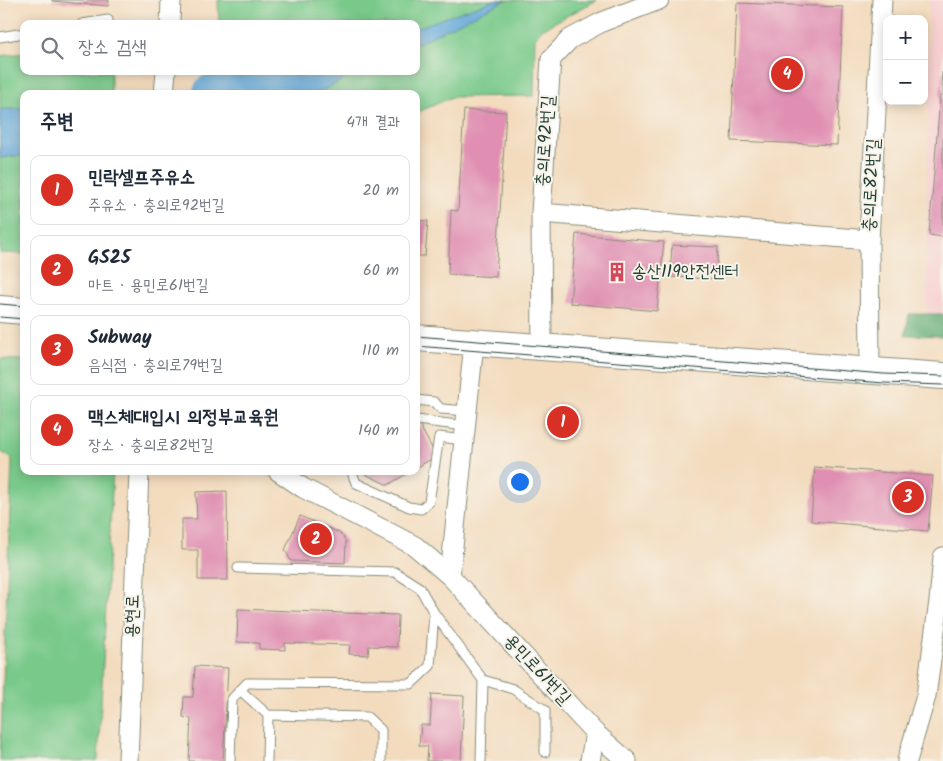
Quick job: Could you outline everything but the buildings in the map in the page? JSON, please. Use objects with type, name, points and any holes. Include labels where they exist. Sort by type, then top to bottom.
[{"type":"main road","points":[[0,309],[20,311]]},
{"type":"main road","points":[[420,338],[943,376]]},
{"type":"street","points":[[170,20],[171,0]]},
{"type":"street","name":"충의로92번길","points":[[542,347],[541,213],[552,59],[570,39],[602,22],[659,0]]},
{"type":"street","name":"충의로82번길","points":[[870,371],[869,240],[882,0]]},
{"type":"street","points":[[164,90],[166,75]]},
{"type":"street","points":[[541,213],[869,240]]},
{"type":"street","points":[[450,576],[474,342]]},
{"type":"street","name":"용현로","points":[[128,761],[139,475]]},
{"type":"street","name":"용민로61번길","points":[[284,475],[303,488],[416,546],[450,576],[595,732],[627,761]]},
{"type":"street","points":[[906,761],[926,696],[943,557]]},
{"type":"street","points":[[590,761],[595,732]]},
{"type":"lane","points":[[0,37],[20,34]]},
{"type":"lane","points":[[420,400],[434,402],[466,426]]},
{"type":"lane","points":[[353,475],[356,483],[409,507],[421,508],[429,502],[439,437],[441,409]]},
{"type":"lane","points":[[420,420],[466,426]]},
{"type":"lane","points":[[439,437],[466,426]]},
{"type":"lane","points":[[238,568],[395,572],[420,588],[434,613],[483,680],[513,689],[546,710],[545,752]]},
{"type":"lane","points":[[230,761],[232,699],[247,683],[411,684],[430,666],[434,613]]},
{"type":"lane","points":[[481,761],[483,680]]},
{"type":"lane","points":[[240,690],[268,715],[367,717],[381,730],[381,761]]},
{"type":"lane","points":[[267,761],[268,715]]},
{"type":"shaded area","points":[[929,0],[943,0],[943,318],[926,317]]},
{"type":"green space","points":[[218,0],[597,0],[542,29],[535,38],[534,96],[452,97],[420,111],[420,90],[216,90],[217,75],[420,75],[420,20],[219,20]]},
{"type":"green space","points":[[20,54],[20,75],[111,75],[111,90],[20,90],[20,254],[0,253],[0,56]]},
{"type":"green space","points":[[909,314],[943,314],[943,336],[905,335]]},
{"type":"green space","points":[[0,359],[20,360],[20,475],[113,475],[98,761],[0,761],[12,459],[0,451]]},
{"type":"water","points":[[494,0],[506,0],[420,42],[420,27]]},
{"type":"water","points":[[353,75],[323,90],[191,90],[284,76]]},
{"type":"water","points":[[0,109],[20,109],[20,156],[0,158]]},
{"type":"pier","points":[[214,84],[213,90],[172,90]]},
{"type":"waterway","points":[[227,90],[282,75]]},
{"type":"tram line","points":[[0,304],[20,306]]},
{"type":"tram line","points":[[0,317],[20,319]]},
{"type":"tram line","points":[[420,336],[884,374],[943,376]]},
{"type":"tram line","points":[[420,346],[884,383],[943,385]]},
{"type":"place","name":"맥스체대입시 의정부교육원","points":[[787,74]]},
{"type":"place","name":"송산119안전센터","points":[[617,272]]},
{"type":"place","name":"민락셀프주유소","points":[[563,422]]},
{"type":"place","name":"Subway","points":[[908,497]]},
{"type":"place","name":"GS25","points":[[316,539]]}]
